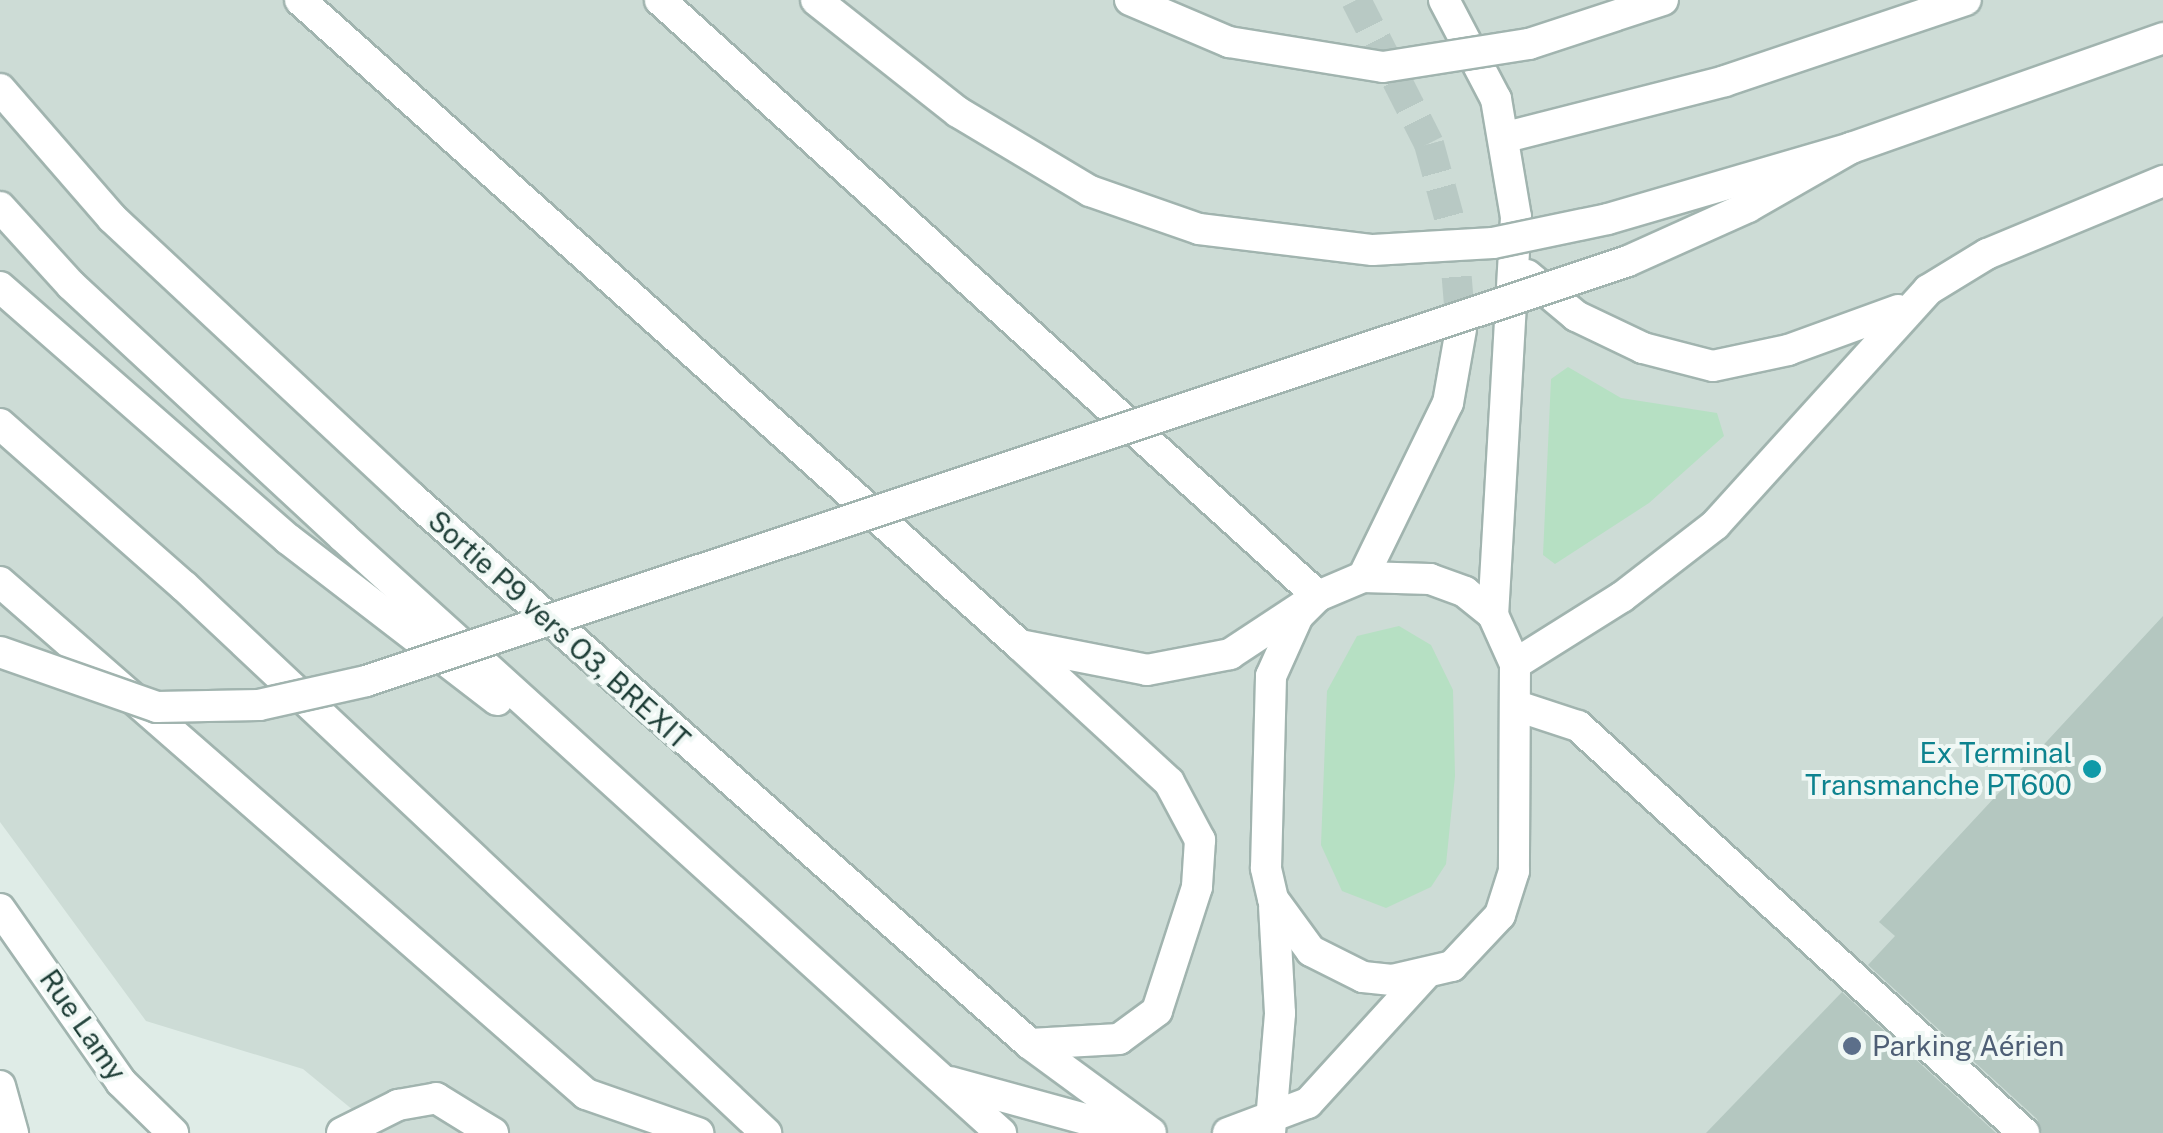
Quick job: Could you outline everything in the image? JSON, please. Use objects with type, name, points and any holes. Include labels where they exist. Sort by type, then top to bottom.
[{"type":"street","points":[[300,0],[1169,782],[1200,840],[1197,887],[1157,1011],[1119,1039],[1030,1044]]},
{"type":"street","points":[[660,0],[1318,596]]},
{"type":"street","points":[[816,0],[1026,158],[1149,215],[1257,241],[1374,250],[1508,240],[1852,148],[2163,38]]},
{"type":"street","points":[[1130,0],[1228,42],[1383,67],[1529,44],[1663,0]]},
{"type":"street","points":[[1444,0],[1496,99],[1506,137],[1516,266],[1492,615]]},
{"type":"street","points":[[1506,137],[1725,81],[1966,0]]},
{"type":"street","name":"Sortie P9 vers O3, BREXIT","points":[[0,89],[112,218],[411,498],[1030,1044],[1151,1133]]},
{"type":"street","points":[[0,652],[156,707],[259,705],[352,685],[1628,261],[1748,208],[1852,148]]},
{"type":"street","points":[[1516,266],[1576,316],[1643,348],[1713,366],[1788,350],[1906,308],[1987,254],[2163,181]]},
{"type":"street","points":[[0,208],[114,325],[1002,1133]]},
{"type":"street","points":[[0,286],[288,539],[712,870]]},
{"type":"street","points":[[1515,664],[1622,597],[1715,525],[1906,308]]},
{"type":"street","points":[[1363,577],[1448,404],[1461,329]]},
{"type":"street","points":[[0,424],[228,627],[766,1133]]},
{"type":"street","points":[[1020,645],[1146,670],[1230,654],[1318,596],[1363,577],[1430,579],[1465,592],[1492,615],[1515,664],[1514,871],[1500,915],[1481,944],[1424,976],[1326,1086],[1271,1127],[1228,1133]]},
{"type":"street","points":[[0,582],[586,1094],[698,1133]]},
{"type":"street","points":[[1271,1127],[1280,1013],[1273,899],[1266,868],[1271,676],[1298,616],[1318,596]]},
{"type":"street","points":[[1517,706],[1578,726],[2024,1133]]},
{"type":"street","points":[[1273,899],[1290,930],[1336,968],[1392,980],[1424,976]]},
{"type":"street","name":"Rue Lamy","points":[[0,910],[121,1082],[173,1133]]},
{"type":"street","points":[[943,1080],[1136,1133]]},
{"type":"street","points":[[0,1086],[13,1132]]},
{"type":"street","points":[[342,1133],[398,1104],[436,1098],[493,1133]]},
{"type":"shaded area","points":[[0,0],[2163,0],[2163,1133],[381,1133],[303,1069],[146,1021],[0,822]]},
{"type":"green space","points":[[1568,367],[1621,398],[1717,413],[1724,436],[1649,503],[1555,564],[1543,555],[1551,379]]},
{"type":"green space","points":[[1399,626],[1431,645],[1453,690],[1455,776],[1446,864],[1431,887],[1386,908],[1342,891],[1321,845],[1327,691],[1357,636]]},
{"type":"building","name":"Ex Terminal Transmanche PT600","points":[[2163,616],[2163,1133],[2042,1133],[2037,1119],[1868,965],[1895,936],[1879,922]]},
{"type":"building","name":"Parking Aérien","points":[[1842,992],[1996,1133],[1706,1133]]},
{"type":"tunnel","points":[[1356,0],[1429,144],[1453,232],[1461,329]]},
{"type":"place","name":"Ex Terminal Transmanche PT600","points":[[2092,769]]},
{"type":"place","name":"Parking Aérien","points":[[1852,1046]]}]
